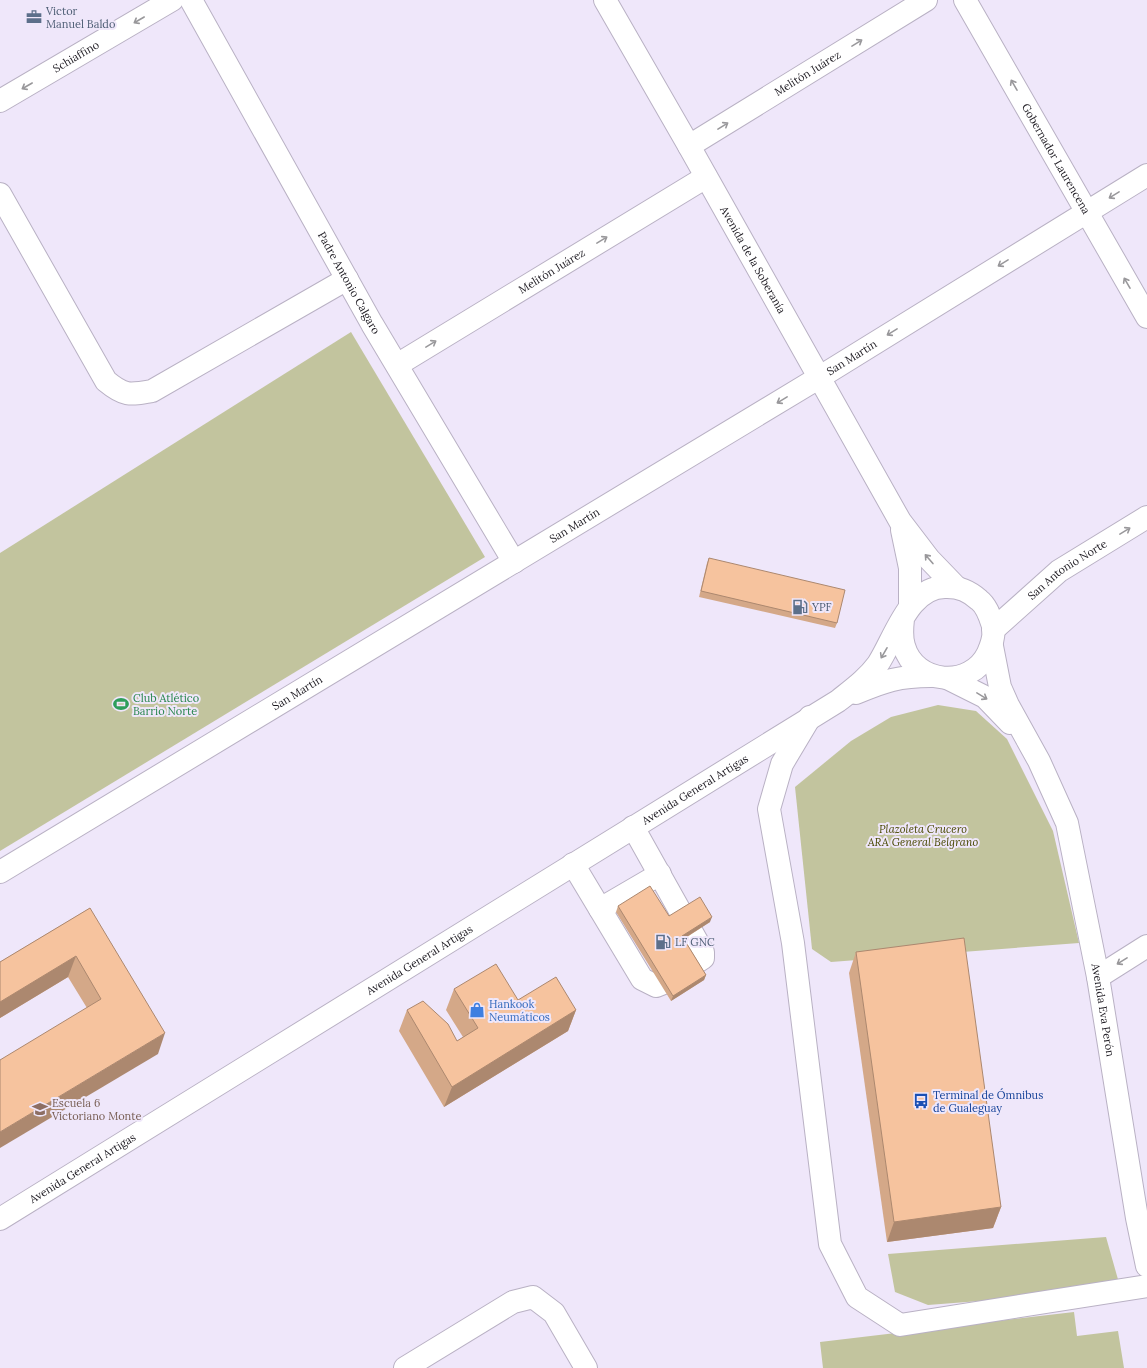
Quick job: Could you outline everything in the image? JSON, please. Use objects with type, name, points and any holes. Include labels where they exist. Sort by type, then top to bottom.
[{"type":"main road","name":"Schiaffino","points":[[0,101],[172,0]]},
{"type":"main road","name":"Padre Antonio Calgaro","points":[[191,0],[347,279],[514,562]]},
{"type":"main road","name":"Avenida de la Soberanía","points":[[605,0],[820,377],[900,521],[929,559],[956,587]]},
{"type":"main road","name":"Melitón Juárez","points":[[689,146],[926,0]]},
{"type":"main road","name":"Gobernador Laurencena","points":[[965,0],[1147,317]]},
{"type":"main road","name":"San Martín","points":[[0,872],[820,377],[1147,175]]},
{"type":"main road","name":"Melitón Juárez","points":[[398,365],[706,177]]},
{"type":"main road","points":[[0,194],[106,381],[119,392],[134,394],[152,391],[347,279]]},
{"type":"main road","name":"San Antonio Norte","points":[[992,638],[1059,571],[1147,518]]},
{"type":"main road","name":"Avenida de la Soberanía","points":[[900,521],[908,552],[910,568],[906,612]]},
{"type":"main road","points":[[943,586],[956,587],[970,592],[982,602],[990,615],[992,638],[985,659],[975,670],[962,676],[939,677],[919,669],[910,658],[904,646],[902,632],[906,612],[918,596],[930,589],[943,586]]},
{"type":"main road","name":"Avenida General Artigas","points":[[838,701],[866,679],[878,663],[906,612]]},
{"type":"main road","name":"Avenida Eva Perón","points":[[992,638],[1000,687],[1008,705],[1039,760],[1067,823],[1098,977],[1142,1217],[1147,1266]]},
{"type":"main road","name":"Avenida General Artigas","points":[[0,1219],[810,717],[838,701],[886,680],[905,676],[939,677]]},
{"type":"main road","name":"Avenida Eva Perón","points":[[939,677],[985,696],[1009,720],[1039,760]]},
{"type":"main road","points":[[810,717],[782,764],[768,809],[793,942],[830,1244],[857,1297],[900,1325],[1147,1286]]},
{"type":"main road","points":[[573,864],[642,980],[656,986],[666,982],[703,958],[703,952],[633,827]]},
{"type":"main road","points":[[600,910],[660,874]]},
{"type":"main road","points":[[1098,977],[1147,946]]},
{"type":"main road","points":[[405,1368],[513,1302],[534,1297],[554,1313],[586,1368]]},
{"type":"green space","name":"Club Atlético Barrio Norte","points":[[351,332],[485,557],[0,851],[0,553]]},
{"type":"green space","name":"Plazoleta Crucero ARA General Belgrano","points":[[938,705],[976,711],[1007,739],[1053,831],[1079,943],[831,962],[812,949],[795,787],[851,741],[891,717]]},
{"type":"green space","points":[[1106,1237],[1121,1290],[928,1305],[895,1292],[888,1254]]},
{"type":"green space","points":[[1074,1312],[1077,1336],[1118,1331],[1124,1368],[823,1368],[820,1342]]},
{"type":"building","points":[[709,558],[845,590],[837,623],[701,591]]},
{"type":"building","points":[[650,886],[669,916],[700,897],[712,917],[682,936],[706,975],[673,996],[618,906]]},
{"type":"building","points":[[90,908],[165,1033],[0,1132],[0,1060],[101,999],[76,956],[0,1002],[0,962]]},
{"type":"building","name":"Terminal de Ómnibus de Gualeguay","points":[[964,938],[1001,1207],[894,1222],[856,952]]},
{"type":"building","points":[[496,964],[518,1000],[556,977],[576,1010],[452,1087],[407,1010],[423,1001],[448,1024],[457,1041],[478,1028],[454,989]]},
{"type":"place","name":"Victor Manuel Baldo","points":[[34,17]]},
{"type":"place","name":"YPF","points":[[800,607]]},
{"type":"place","name":"Club Atlético Barrio Norte","points":[[121,704]]},
{"type":"place","name":"LF GNC","points":[[663,942]]},
{"type":"place","name":"Hankook Neumáticos","points":[[477,1010]]},
{"type":"place","name":"Terminal de Ómnibus de Gualeguay","points":[[921,1101]]},
{"type":"place","name":"Escuela 6 Victoriano Monte","points":[[40,1109]]}]
